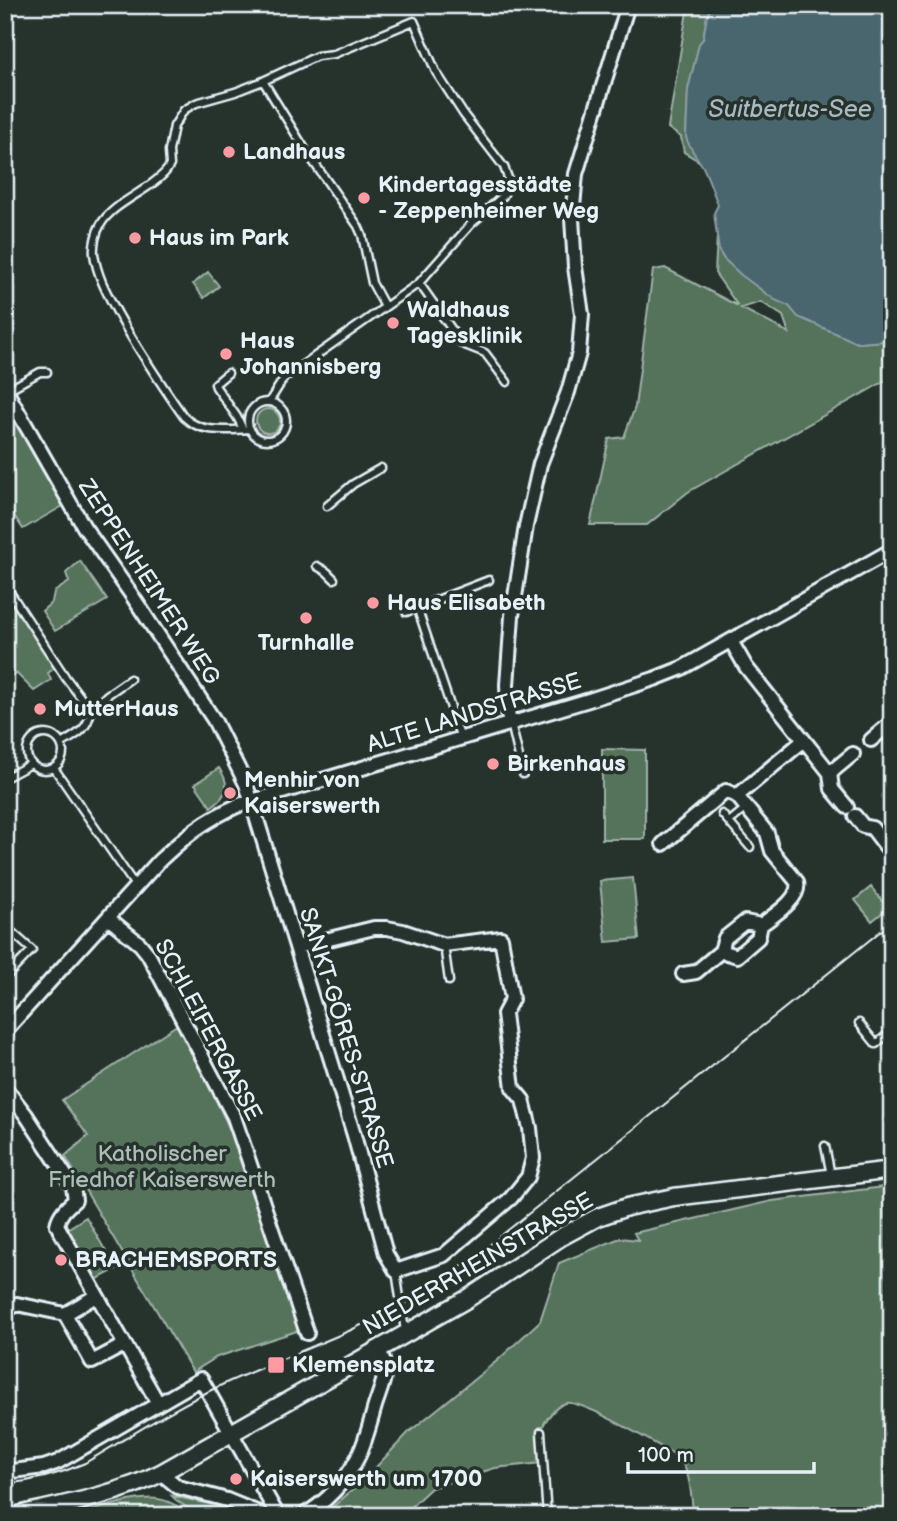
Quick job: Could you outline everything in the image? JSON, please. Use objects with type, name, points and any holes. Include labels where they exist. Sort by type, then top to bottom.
[{"type":"main road","name":"NIEDERRHEINSTRASSE","points":[[14,1516],[141,1483],[161,1473],[231,1433],[382,1355],[405,1333],[598,1217],[674,1197],[892,1170]]},
{"type":"street","points":[[510,724],[506,685],[512,616],[526,526],[540,464],[568,393],[579,353],[582,314],[572,218],[576,174],[628,5]]},
{"type":"street","name":"ZEPPENHEIMER WEG","points":[[6,390],[84,527],[214,720],[252,801]]},
{"type":"street","name":"ALTE LANDSTRASSE","points":[[5,1031],[159,862],[194,829],[229,810],[654,679],[682,668],[892,550]]},
{"type":"street","points":[[730,641],[746,667],[830,773],[832,789],[863,826],[872,828],[892,854]]},
{"type":"street","points":[[871,740],[892,722]]},
{"type":"street","points":[[737,796],[803,741]]},
{"type":"street","points":[[830,773],[853,754]]},
{"type":"street","points":[[663,844],[726,791],[737,796],[767,833],[772,851],[797,882],[799,887],[796,896],[761,925],[758,938],[737,956],[721,951]]},
{"type":"street","name":"SANKT-GÖRES-STRASSE","points":[[252,801],[354,1135],[386,1254],[396,1271]]},
{"type":"street","name":"SCHLEIFERGASSE","points":[[108,918],[148,954],[234,1117],[307,1333]]},
{"type":"street","points":[[684,974],[696,972],[721,951],[724,938],[745,922],[761,925]]},
{"type":"street","points":[[297,947],[374,928],[387,928],[444,945],[502,938],[512,999],[503,1014],[513,1088],[523,1100],[530,1128],[533,1158],[528,1177],[511,1198],[444,1255],[396,1271]]},
{"type":"street","points":[[5,1088],[72,1187],[75,1200],[60,1215],[57,1225],[158,1403]]},
{"type":"street","points":[[5,1311],[17,1304],[65,1314],[96,1296]]},
{"type":"street","points":[[65,1314],[92,1362],[124,1345]]},
{"type":"street","points":[[302,1516],[325,1500],[357,1460],[384,1376],[382,1355]]},
{"type":"street","points":[[5,1472],[44,1467],[58,1462],[201,1379],[278,1516]]},
{"type":"street","points":[[161,1473],[178,1486],[228,1500],[266,1516]]},
{"type":"lane","points":[[246,429],[213,430],[191,424],[184,418],[131,339],[104,287],[94,250],[98,231],[104,220],[167,170],[170,165],[169,150],[174,126],[184,110],[196,103],[263,81],[317,56],[334,54],[414,21],[436,72],[464,115],[504,167],[508,178],[507,187],[503,196],[471,224],[419,283],[284,377],[269,402]]},
{"type":"lane","points":[[263,81],[308,154],[358,226],[372,283],[385,307]]},
{"type":"lane","points":[[419,283],[462,344],[485,354],[507,382]]},
{"type":"lane","points":[[6,390],[40,372],[47,372]]},
{"type":"lane","points":[[228,373],[215,384],[246,429],[258,438],[271,439],[281,433],[285,416],[279,407],[269,402],[257,404],[249,412],[246,429]]},
{"type":"lane","points":[[327,506],[353,484],[381,468]]},
{"type":"lane","points":[[317,566],[334,579]]},
{"type":"lane","points":[[406,612],[489,580]]},
{"type":"lane","points":[[5,589],[9,591],[91,711]]},
{"type":"lane","points":[[417,607],[451,708]]},
{"type":"lane","points":[[61,744],[85,729],[91,711],[107,695],[130,679]]},
{"type":"lane","points":[[453,717],[461,738]]},
{"type":"lane","points":[[510,724],[523,774]]},
{"type":"lane","points":[[53,735],[61,744],[63,755],[54,768],[41,770],[28,759],[28,744],[36,736],[53,735]]},
{"type":"lane","points":[[5,778],[31,764]]},
{"type":"lane","points":[[54,768],[136,887]]},
{"type":"lane","points":[[729,822],[746,808]]},
{"type":"lane","points":[[722,814],[750,847]]},
{"type":"lane","points":[[5,926],[32,950],[5,978]]},
{"type":"lane","points":[[444,945],[449,981]]},
{"type":"lane","points":[[859,1023],[876,1044],[892,1031]]},
{"type":"lane","points":[[825,1146],[832,1177]]},
{"type":"lane","points":[[396,1271],[405,1333]]},
{"type":"lane","points":[[541,1432],[547,1516]]},
{"type":"green space","points":[[688,5],[712,5],[688,90],[686,137],[699,161],[684,152],[681,137],[668,128]]},
{"type":"green space","points":[[717,236],[719,251],[724,259],[764,292],[789,306],[799,317],[858,343],[884,341],[892,337],[892,377],[688,492],[647,525],[590,525],[609,439],[624,437],[635,407],[653,270],[665,268],[738,306],[715,273]],"holes":[[[761,302],[783,316],[789,333],[741,308]]]},
{"type":"green space","points":[[208,272],[219,286],[204,298],[193,284]]},
{"type":"green space","points":[[5,403],[63,506],[23,529],[5,502]]},
{"type":"green space","points":[[268,409],[277,412],[280,421],[277,430],[268,433],[259,430],[256,421],[259,412]]},
{"type":"green space","points":[[80,561],[107,600],[55,631],[42,611],[52,602],[54,592],[69,582],[66,573]]},
{"type":"green space","points":[[5,594],[56,667],[48,673],[51,680],[34,691],[16,673],[5,680]]},
{"type":"green space","points":[[602,749],[645,750],[645,839],[602,839]]},
{"type":"green space","points":[[219,768],[226,790],[211,807],[195,784]]},
{"type":"green space","points":[[633,878],[639,939],[606,942],[600,881]]},
{"type":"green space","points":[[871,887],[888,908],[872,921],[855,900]]},
{"type":"green space","name":"Katholischer Friedhof Kaiserswerth","points":[[180,1023],[240,1151],[300,1330],[217,1357],[193,1372],[65,1156],[88,1136],[62,1100]]},
{"type":"green space","points":[[892,1186],[892,1516],[694,1516],[687,1474],[674,1454],[603,1415],[566,1403],[554,1410],[541,1431],[541,1463],[495,1468],[431,1488],[401,1516],[322,1516],[362,1482],[409,1432],[498,1360],[540,1321],[559,1263],[620,1238],[638,1240],[634,1233],[772,1201]]},
{"type":"green space","points":[[86,1217],[116,1269],[96,1280],[67,1229]]},
{"type":"green space","points":[[172,1496],[219,1506],[243,1516],[73,1516],[116,1504],[149,1499],[171,1503],[184,1510],[189,1509]]},
{"type":"water","name":"Suitbertus-See","points":[[712,5],[892,5],[892,336],[884,341],[858,343],[798,317],[789,306],[775,300],[741,275],[719,251],[714,213],[718,205],[703,167],[686,137],[688,90]]},
{"type":"tram line","points":[[5,1484],[46,1477],[85,1463],[209,1391],[351,1330],[421,1292],[487,1247],[892,922]]},
{"type":"place","name":"Landhaus","points":[[229,152]]},
{"type":"place","name":"Kindertagesstädte - Zeppenheimer Weg","points":[[364,198]]},
{"type":"place","name":"Haus im Park","points":[[135,238]]},
{"type":"place","name":"Waldhaus Tagesklinik","points":[[393,323]]},
{"type":"place","name":"Haus Johannisberg","points":[[226,354]]},
{"type":"place","name":"Haus Elisabeth","points":[[373,603]]},
{"type":"place","name":"Turnhalle","points":[[306,618]]},
{"type":"place","name":"MutterHaus","points":[[40,709]]},
{"type":"place","name":"Birkenhaus","points":[[493,764]]},
{"type":"place","name":"Menhir von Kaiserswerth","points":[[230,793]]},
{"type":"place","name":"BRACHEMSPORTS","points":[[61,1260]]},
{"type":"place","name":"Klemensplatz","points":[[276,1365]]},
{"type":"place","name":"Kaiserswerth um 1700","points":[[236,1479]]}]
